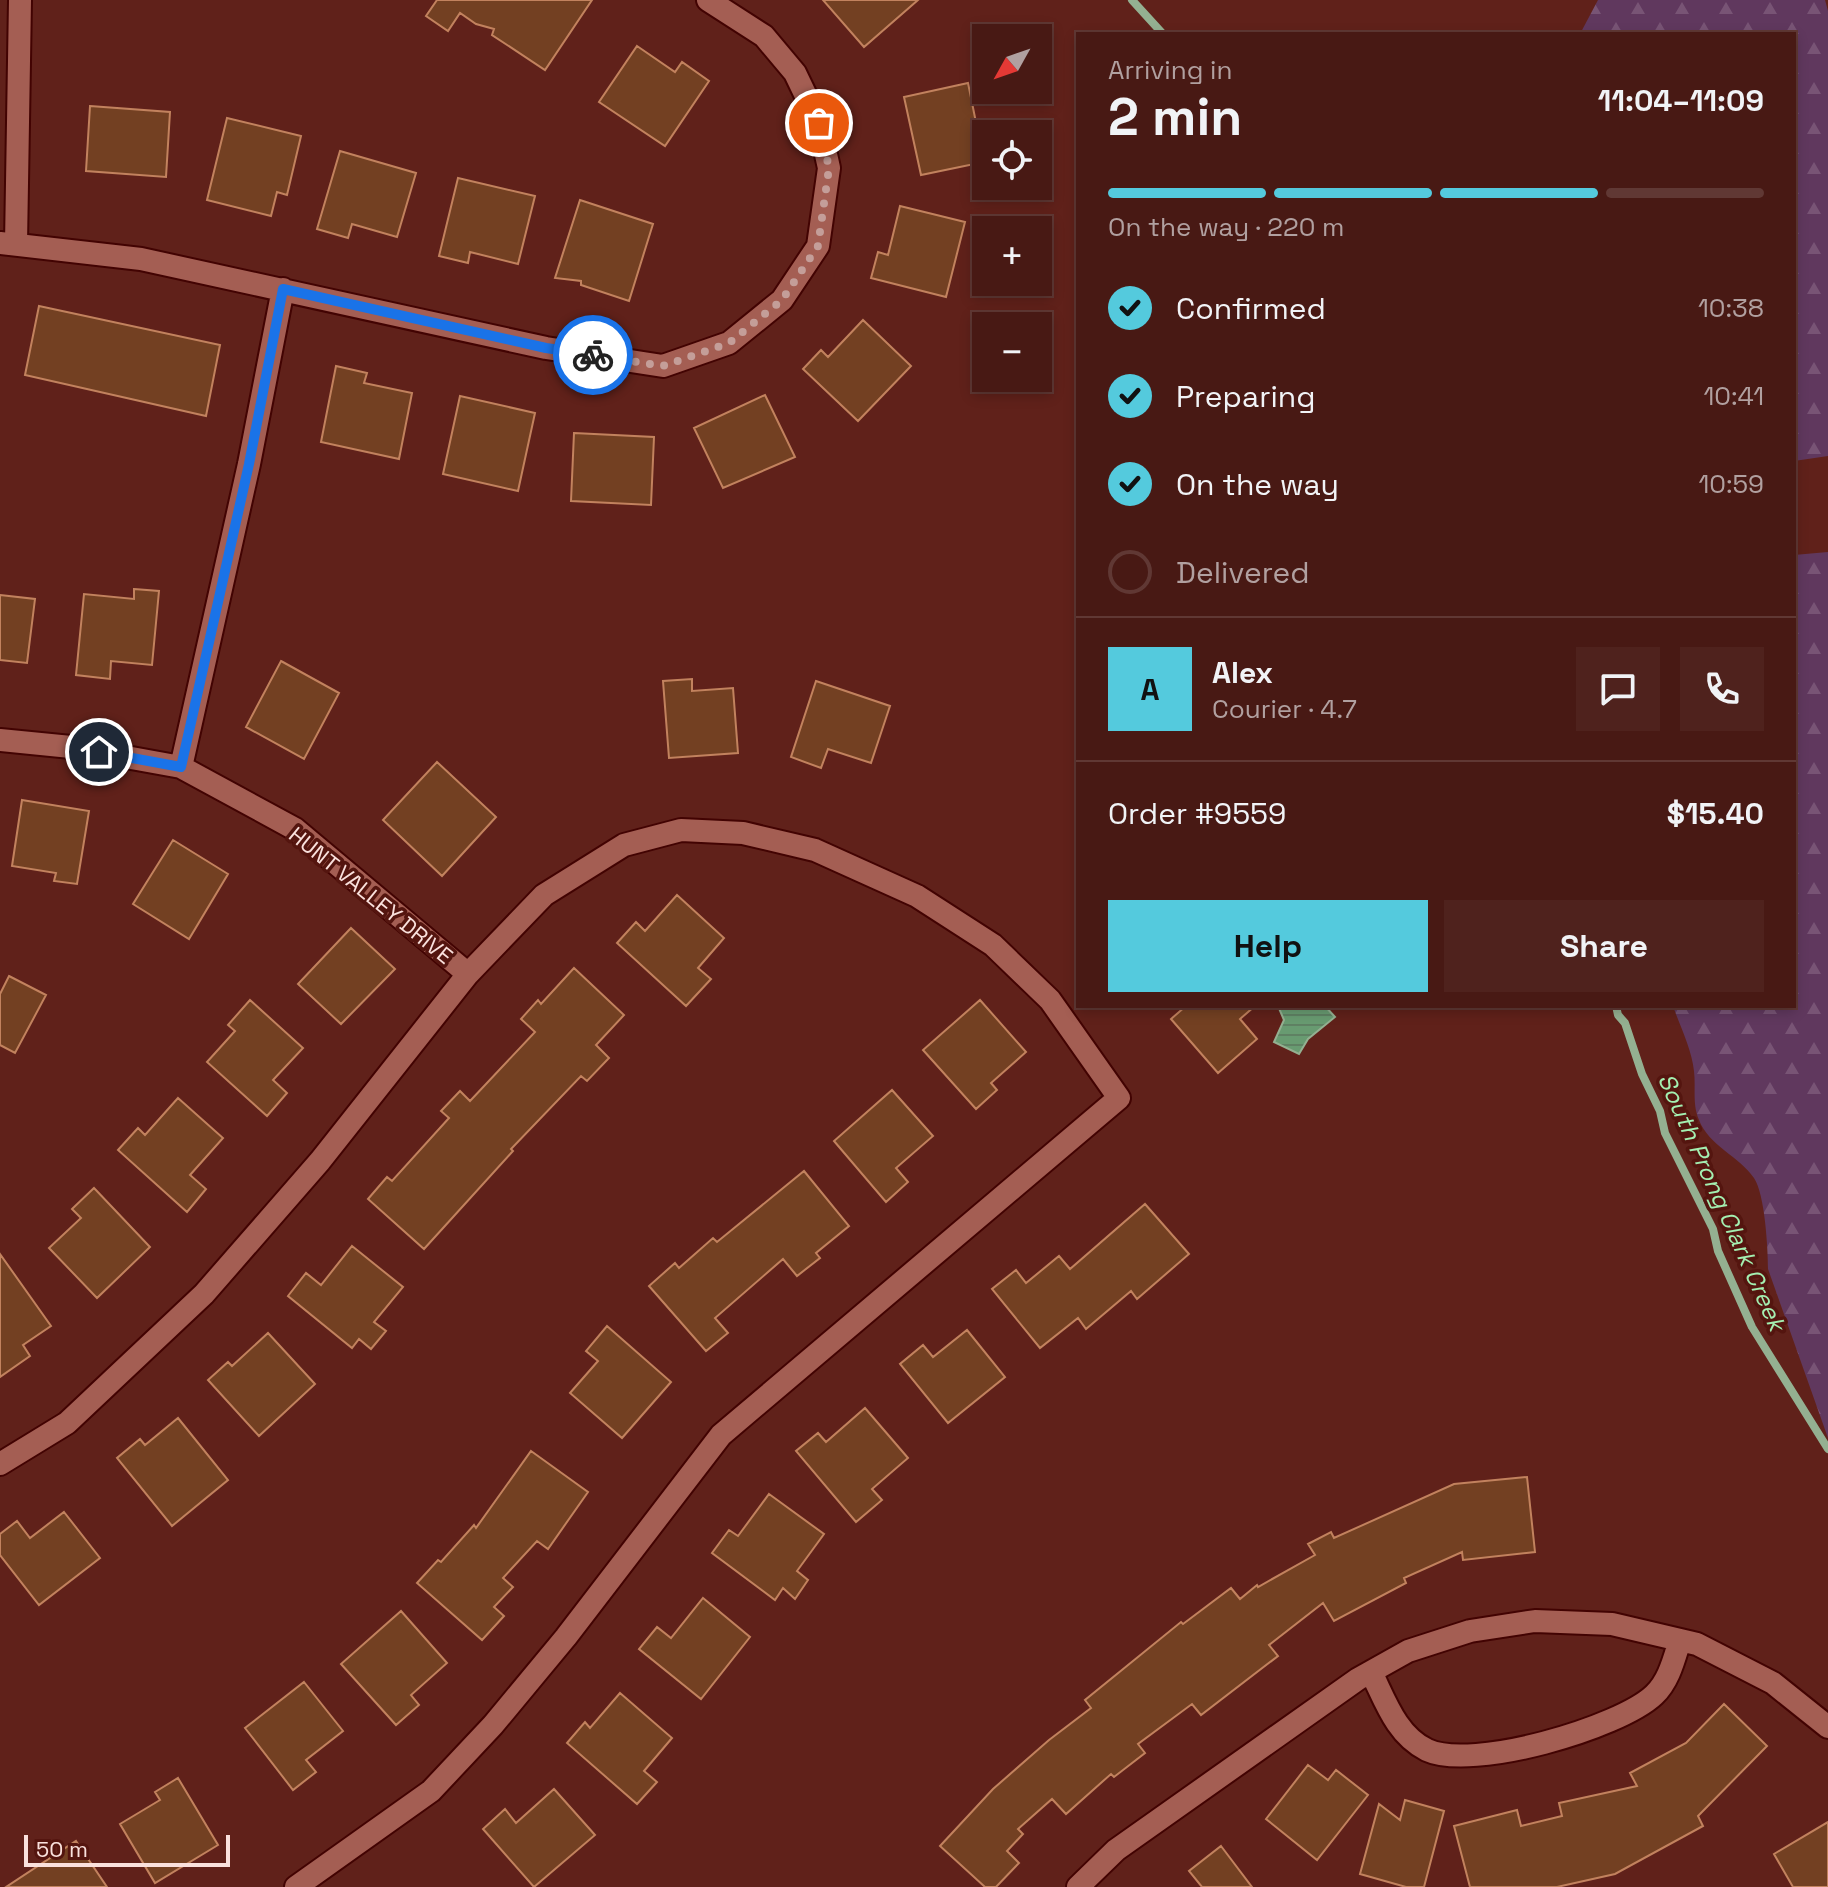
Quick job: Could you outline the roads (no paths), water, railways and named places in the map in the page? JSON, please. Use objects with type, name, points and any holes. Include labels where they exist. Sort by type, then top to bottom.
[{"type":"street","points":[[20,0],[8,243],[141,259],[546,348],[663,366],[729,343],[782,300],[818,246],[829,168],[819,123],[795,73],[764,36],[708,0]]},
{"type":"street","points":[[181,767],[249,464],[283,289]]},
{"type":"street","name":"HUNT VALLEY DRIVE","points":[[0,740],[71,747],[181,767],[295,829],[468,974]]},
{"type":"street","points":[[0,1464],[67,1423],[204,1294],[320,1161],[468,974],[544,895],[624,845],[681,830],[743,833],[815,850],[917,896],[993,945],[1050,1000],[1119,1098],[721,1435],[566,1637],[493,1725],[431,1791],[298,1886]]},
{"type":"street","points":[[1078,1887],[1116,1850],[1371,1672],[1408,1651],[1470,1631],[1535,1621],[1612,1624],[1697,1644],[1773,1683],[1828,1727]]},
{"type":"street","points":[[1371,1672],[1399,1728],[1427,1750],[1459,1756],[1492,1754],[1590,1730],[1647,1702],[1669,1675],[1680,1640]]},
{"type":"waterway","name":"South Prong Clark Creek","points":[[1132,0],[1161,32]]},
{"type":"waterway","name":"South Prong Clark Creek","points":[[1616,1008],[1660,1111],[1665,1133],[1713,1229],[1718,1251],[1752,1327],[1828,1449]]}]
